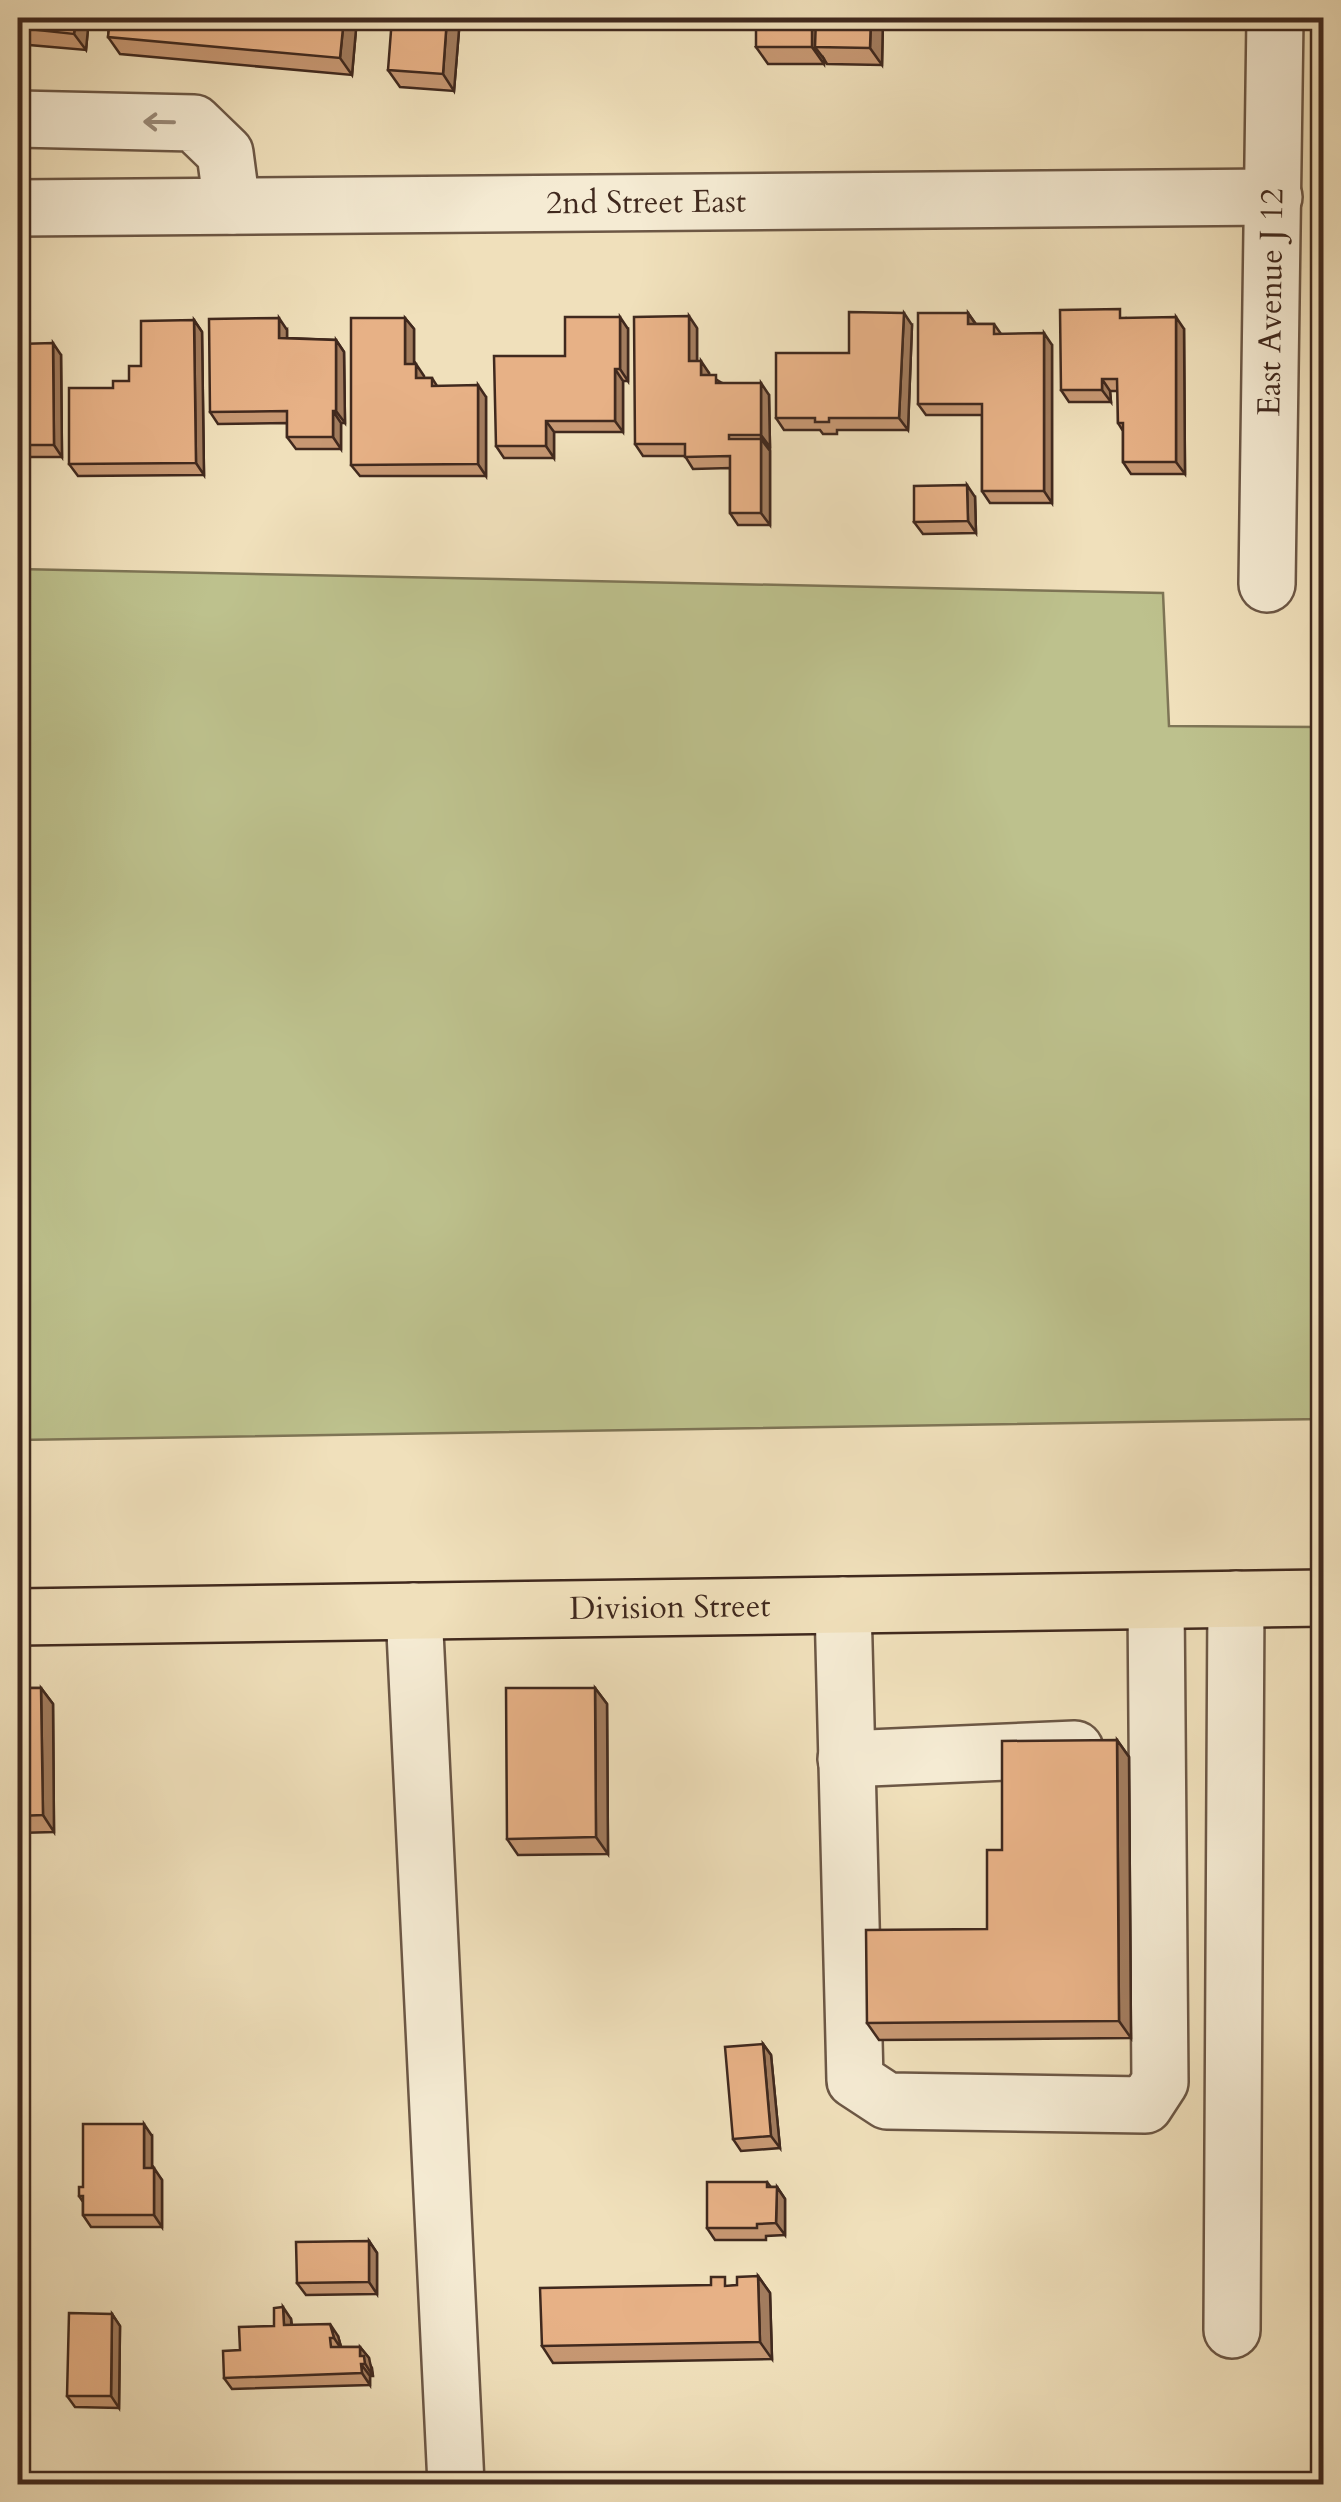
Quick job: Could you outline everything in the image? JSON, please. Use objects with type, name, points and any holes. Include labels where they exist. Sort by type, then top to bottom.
[{"type":"main road","name":"Division Street","points":[[18,1617],[1324,1598]]},
{"type":"street","name":"East Avenue J 12","points":[[1267,584],[1275,18]]},
{"type":"street","points":[[18,118],[194,122],[225,153],[232,206]]},
{"type":"street","name":"2nd Street East","points":[[18,208],[1274,197]]},
{"type":"street","points":[[1232,2330],[1236,1599]]},
{"type":"street","points":[[843,1605],[855,2080],[887,2101],[1145,2105],[1160,2082],[1156,1600]]},
{"type":"street","points":[[414,1611],[456,2484]]},
{"type":"street","points":[[846,1759],[1158,1747]]},
{"type":"green space","points":[[18,569],[1163,593],[1169,726],[1323,727],[1323,1419],[18,1440]]},
{"type":"building","points":[[18,18],[76,18],[74,34],[18,28]]},
{"type":"building","points":[[110,18],[344,18],[340,58],[108,37]]},
{"type":"building","points":[[392,18],[447,18],[443,74],[388,70]]},
{"type":"building","points":[[756,18],[812,18],[812,47],[756,47]]},
{"type":"building","points":[[816,18],[871,18],[870,48],[815,47]]},
{"type":"building","points":[[1120,309],[1120,318],[1176,317],[1176,462],[1123,462],[1117,379],[1102,379],[1102,390],[1061,390],[1060,310]]},
{"type":"building","points":[[849,312],[904,313],[899,418],[829,418],[829,422],[815,422],[815,418],[776,418],[776,353],[849,353]]},
{"type":"building","points":[[918,313],[968,313],[968,324],[994,324],[994,334],[1044,333],[1044,491],[982,491],[982,404],[918,404]]},
{"type":"building","points":[[689,316],[689,361],[701,361],[701,375],[716,375],[716,383],[761,383],[761,435],[729,435],[729,439],[761,439],[761,513],[730,513],[730,456],[685,457],[685,444],[635,444],[634,317]]},
{"type":"building","points":[[565,317],[620,317],[615,421],[546,421],[546,446],[496,446],[494,356],[565,356]]},
{"type":"building","points":[[279,318],[279,338],[336,340],[333,437],[287,437],[287,411],[210,412],[209,319]]},
{"type":"building","points":[[351,318],[405,318],[405,364],[416,364],[416,378],[432,378],[432,386],[478,385],[478,464],[351,465]]},
{"type":"building","points":[[194,320],[196,463],[69,464],[69,388],[113,388],[113,381],[129,381],[129,366],[141,366],[141,321]]},
{"type":"building","points":[[53,343],[54,445],[18,445],[18,344]]},
{"type":"building","points":[[967,485],[968,521],[914,522],[914,486]]},
{"type":"building","points":[[18,1688],[41,1688],[43,1815],[18,1816]]},
{"type":"building","points":[[506,1688],[595,1688],[596,1837],[507,1839]]},
{"type":"building","points":[[1117,1740],[1119,2021],[867,2023],[866,1930],[987,1929],[987,1850],[1002,1850],[1002,1741]]},
{"type":"building","points":[[763,2044],[771,2136],[733,2139],[725,2047]]},
{"type":"building","points":[[83,2124],[144,2124],[144,2168],[154,2168],[154,2215],[83,2215],[79,2187],[83,2187]]},
{"type":"building","points":[[707,2182],[767,2182],[767,2187],[777,2187],[776,2223],[757,2224],[757,2228],[707,2228]]},
{"type":"building","points":[[369,2241],[369,2282],[297,2283],[296,2242]]},
{"type":"building","points":[[758,2276],[760,2342],[542,2346],[540,2288],[711,2285],[711,2277],[725,2277],[725,2286],[737,2285],[737,2277]]},
{"type":"building","points":[[283,2307],[284,2325],[330,2324],[334,2338],[330,2338],[331,2347],[360,2347],[365,2364],[361,2364],[362,2373],[224,2378],[223,2351],[240,2350],[239,2327],[274,2326],[274,2308]]},
{"type":"building","points":[[69,2313],[112,2314],[111,2396],[67,2396]]}]
